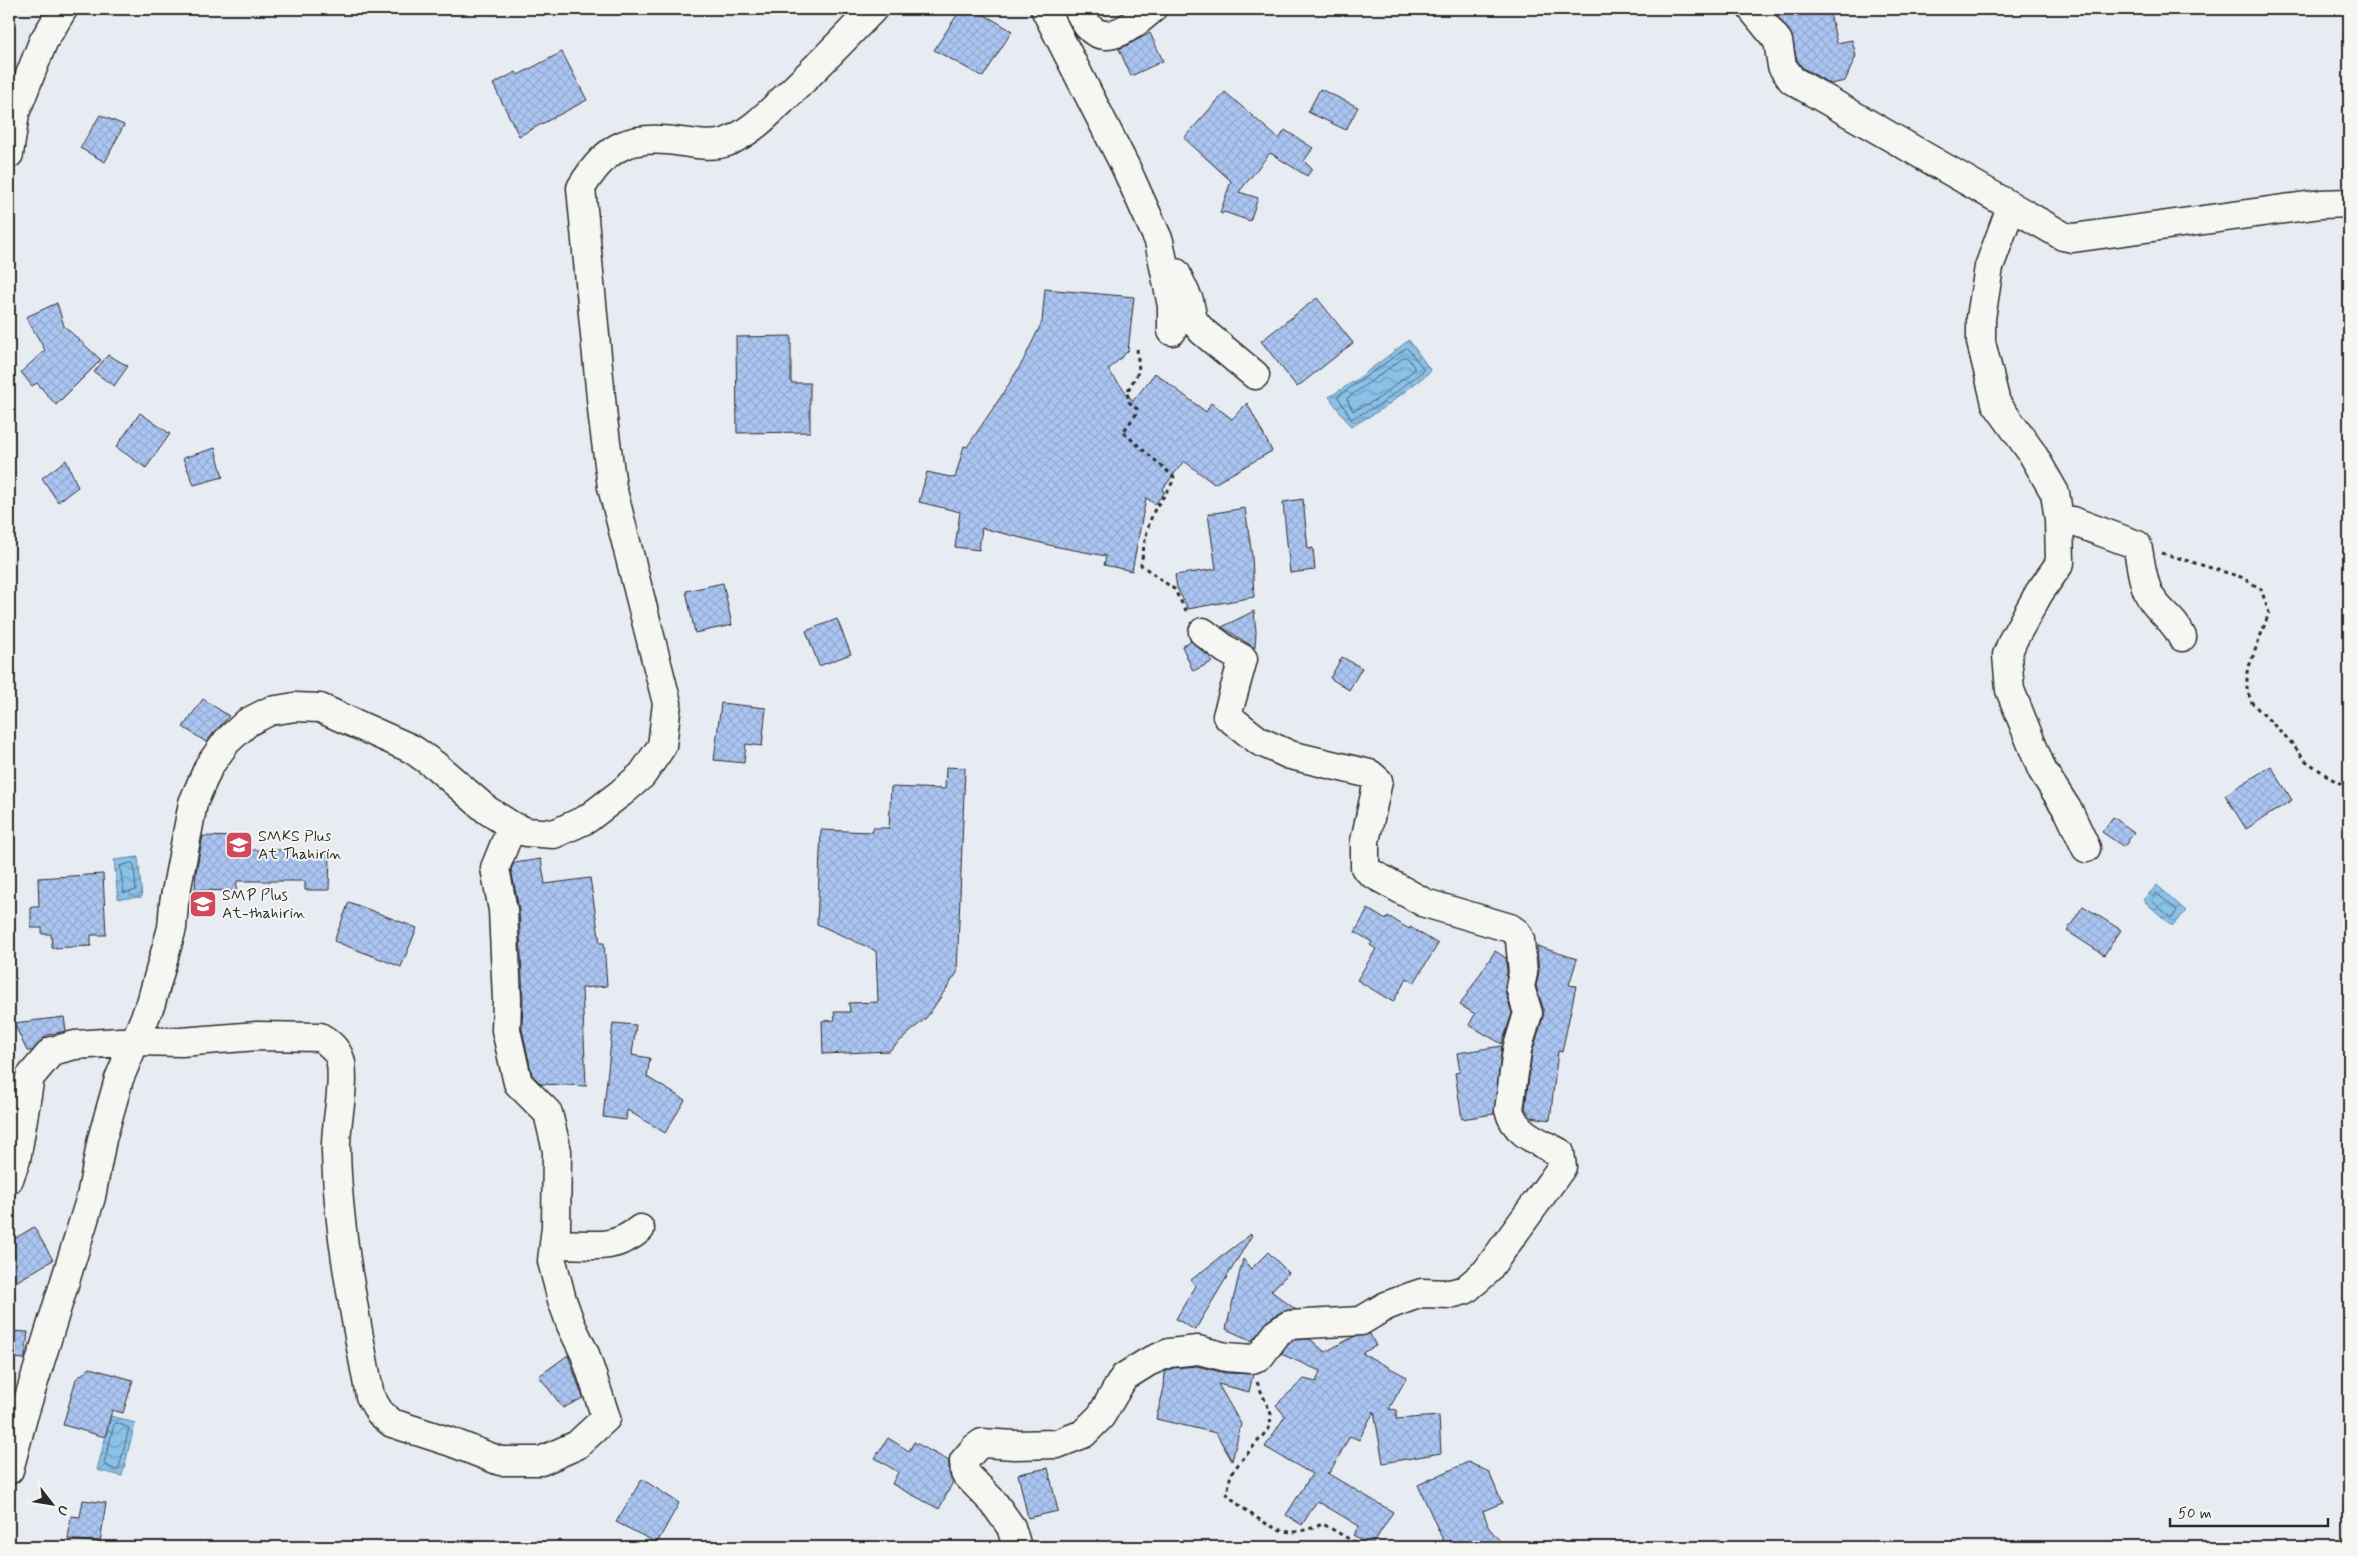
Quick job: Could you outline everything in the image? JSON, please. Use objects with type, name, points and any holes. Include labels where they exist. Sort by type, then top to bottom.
[{"type":"street","points":[[9,154],[15,113],[43,42],[63,9]]},
{"type":"street","points":[[9,1470],[23,1417],[92,1197],[102,1139],[119,1079],[151,1003],[172,928],[174,903],[193,803],[209,766],[227,741],[248,722],[270,710],[294,707],[320,708],[412,749],[436,766],[487,810],[512,826],[527,832],[554,834],[587,819],[621,793],[642,775],[662,746],[667,703],[612,486],[603,419],[581,188],[594,166],[614,149],[635,140],[657,139],[704,145],[727,142],[758,124],[873,9]]},
{"type":"street","points":[[1045,9],[1126,168],[1189,301],[1194,320],[1202,331],[1255,375]]},
{"type":"street","points":[[1078,9],[1088,27],[1103,35],[1119,33],[1133,25],[1152,9]]},
{"type":"street","points":[[1752,9],[1778,41],[1782,66],[1792,80],[2063,236],[2074,238],[2321,204],[2349,203]]},
{"type":"street","points":[[2011,207],[1989,267],[1981,318],[1981,342],[1996,403],[2032,453],[2055,493],[2059,519],[2060,563],[2026,616],[2007,654],[2010,690],[2042,770],[2069,812],[2086,848]]},
{"type":"street","points":[[1160,241],[1172,306],[1172,331]]},
{"type":"street","points":[[2059,519],[2072,521],[2137,545],[2149,594],[2159,608],[2177,625],[2182,637]]},
{"type":"street","points":[[1017,1547],[1011,1527],[1007,1521],[994,1503],[965,1473],[964,1461],[982,1443],[1015,1445],[1057,1444],[1083,1434],[1101,1416],[1124,1378],[1148,1362],[1169,1354],[1198,1350],[1252,1359],[1260,1356],[1278,1332],[1289,1325],[1361,1321],[1386,1306],[1422,1293],[1450,1294],[1465,1290],[1486,1272],[1509,1242],[1559,1173],[1562,1162],[1560,1153],[1518,1130],[1509,1110],[1517,1050],[1528,1012],[1520,988],[1523,974],[1520,940],[1517,933],[1510,928],[1425,903],[1371,873],[1365,867],[1365,841],[1378,781],[1370,774],[1290,755],[1259,742],[1227,716],[1243,659],[1224,649],[1202,632]]},
{"type":"street","points":[[9,1179],[16,1160],[30,1077],[52,1051],[75,1045],[134,1041],[181,1042],[257,1036],[313,1036],[329,1042],[341,1061],[342,1093],[335,1149],[346,1265],[370,1396],[380,1412],[392,1423],[452,1442],[500,1461],[542,1461],[577,1445],[606,1418],[585,1354],[570,1325],[552,1261],[556,1227],[557,1151],[548,1113],[518,1083],[506,1030],[507,1000],[503,910],[495,868],[512,826]]},
{"type":"street","points":[[554,1244],[602,1245],[626,1240],[640,1229]]},
{"type":"path","points":[[1137,349],[1139,371],[1127,392],[1129,402],[1137,409],[1137,413],[1123,432],[1174,477],[1173,482],[1155,509],[1145,534],[1141,565],[1174,589],[1182,605],[1202,632]]},
{"type":"path","points":[[2137,545],[2241,577],[2261,589],[2269,613],[2247,672],[2247,690],[2252,703],[2289,740],[2306,761],[2349,788]]},
{"type":"path","points":[[1260,1356],[1257,1382],[1271,1414],[1270,1427],[1231,1473],[1227,1494],[1242,1509],[1268,1524],[1292,1532],[1323,1524],[1363,1547]]},
{"type":"water","points":[[1409,340],[1431,371],[1384,408],[1351,427],[1329,397],[1356,380]]},
{"type":"water","points":[[138,857],[142,897],[118,899],[114,860]]},
{"type":"water","points":[[2157,885],[2186,911],[2172,926],[2143,900]]},
{"type":"water","points":[[111,1416],[135,1423],[122,1476],[97,1470]]},
{"type":"building","points":[[961,9],[975,9],[1012,31],[983,77],[934,50]]},
{"type":"building","points":[[1772,9],[1829,9],[1837,43],[1852,40],[1856,56],[1845,81],[1831,84],[1803,68],[1797,60],[1790,32]]},
{"type":"building","points":[[1150,33],[1163,61],[1131,76],[1119,49]]},
{"type":"building","points":[[562,52],[587,100],[519,136],[493,84],[516,72],[518,75]]},
{"type":"building","points":[[1320,89],[1358,107],[1346,130],[1308,112]]},
{"type":"building","points":[[1225,92],[1279,139],[1285,130],[1313,148],[1304,161],[1312,169],[1307,176],[1270,153],[1239,192],[1258,198],[1250,221],[1224,212],[1220,213],[1231,181],[1184,138]]},
{"type":"building","points":[[100,115],[124,125],[105,162],[80,148]]},
{"type":"building","points":[[1045,289],[1134,297],[1128,351],[1108,370],[1133,401],[1155,373],[1206,412],[1211,403],[1232,419],[1247,403],[1272,451],[1214,484],[1184,461],[1162,490],[1165,492],[1155,504],[1146,498],[1132,571],[1104,565],[1106,556],[1053,546],[982,528],[979,550],[955,547],[960,512],[919,502],[927,472],[955,478],[964,446],[967,447],[1004,392],[1023,361],[1042,322]]},
{"type":"building","points":[[1317,298],[1353,343],[1297,387],[1261,341]]},
{"type":"building","points":[[57,303],[64,326],[101,360],[56,405],[37,383],[32,386],[21,372],[45,350],[26,317]]},
{"type":"building","points":[[791,336],[791,383],[810,383],[810,432],[737,433],[736,337]]},
{"type":"building","points":[[108,355],[128,366],[114,386],[94,372]]},
{"type":"building","points":[[140,413],[170,434],[146,468],[116,447]]},
{"type":"building","points":[[215,448],[223,477],[194,485],[183,458]]},
{"type":"building","points":[[66,460],[78,487],[58,502],[42,478]]},
{"type":"building","points":[[1303,499],[1308,549],[1313,548],[1315,570],[1290,573],[1283,502]]},
{"type":"building","points":[[1245,508],[1252,556],[1254,597],[1188,609],[1177,588],[1175,575],[1216,569],[1208,514]]},
{"type":"building","points":[[723,583],[732,625],[695,633],[686,591]]},
{"type":"building","points":[[1254,611],[1256,632],[1255,648],[1222,627]]},
{"type":"building","points":[[837,619],[851,654],[819,666],[806,631]]},
{"type":"building","points":[[1191,641],[1210,657],[1212,662],[1193,671],[1182,646]]},
{"type":"building","points":[[1342,657],[1362,668],[1349,690],[1330,678]]},
{"type":"building","points":[[203,699],[229,716],[206,742],[183,727]]},
{"type":"building","points":[[721,703],[766,708],[762,746],[746,744],[744,763],[714,760]]},
{"type":"building","points":[[2271,766],[2292,800],[2246,829],[2225,795]]},
{"type":"building","points":[[946,767],[965,768],[957,973],[927,1017],[889,1051],[823,1054],[822,1021],[835,1020],[834,1012],[850,1012],[849,1003],[878,1002],[876,951],[817,924],[821,830],[873,832],[873,828],[889,828],[891,787],[945,789]]},
{"type":"building","points":[[2113,817],[2134,832],[2124,847],[2102,832]]},
{"type":"building","points":[[203,836],[239,837],[238,850],[295,850],[295,853],[330,853],[329,890],[305,890],[305,881],[237,881],[236,891],[195,890],[196,872]]},
{"type":"building","points":[[541,859],[545,884],[590,878],[600,943],[604,943],[607,986],[582,988],[586,1086],[541,1084],[532,1075],[522,1029],[523,999],[519,909],[511,869],[514,863]]},
{"type":"building","points":[[103,874],[106,935],[91,935],[91,946],[52,948],[51,934],[42,934],[42,928],[31,928],[31,907],[39,907],[38,878]]},
{"type":"building","points":[[349,902],[417,928],[401,967],[334,941]]},
{"type":"building","points":[[2083,906],[2121,930],[2104,955],[2067,931]]},
{"type":"building","points":[[1368,909],[1386,920],[1388,916],[1409,929],[1410,927],[1438,944],[1414,983],[1407,978],[1393,1002],[1357,980],[1376,949],[1370,945],[1372,942],[1355,932]]},
{"type":"building","points":[[1537,946],[1577,959],[1569,985],[1576,986],[1562,1052],[1558,1051],[1550,1120],[1531,1117],[1525,1108],[1532,1053],[1543,1017],[1543,1008],[1536,986],[1539,972]]},
{"type":"building","points":[[1495,951],[1506,958],[1505,991],[1512,1013],[1502,1044],[1469,1025],[1475,1014],[1460,1005]]},
{"type":"building","points":[[64,1017],[66,1031],[47,1035],[32,1051],[27,1051],[14,1023]]},
{"type":"building","points":[[613,1023],[636,1025],[632,1055],[650,1058],[647,1077],[685,1100],[665,1133],[627,1110],[626,1120],[603,1117]]},
{"type":"building","points":[[1502,1046],[1494,1114],[1462,1119],[1455,1073],[1460,1072],[1457,1053]]},
{"type":"building","points":[[34,1227],[53,1260],[9,1286],[9,1242]]},
{"type":"building","points":[[1251,1234],[1195,1330],[1176,1319],[1195,1286],[1191,1280]]},
{"type":"building","points":[[1268,1252],[1289,1273],[1271,1291],[1295,1309],[1281,1312],[1270,1319],[1252,1341],[1226,1329],[1243,1259],[1251,1269]]},
{"type":"building","points":[[9,1331],[28,1332],[25,1359],[9,1358]]},
{"type":"building","points":[[1370,1334],[1376,1346],[1362,1353],[1407,1377],[1389,1409],[1397,1410],[1396,1419],[1439,1416],[1441,1453],[1383,1463],[1374,1411],[1359,1440],[1350,1436],[1330,1472],[1327,1473],[1393,1512],[1371,1547],[1353,1535],[1359,1526],[1317,1501],[1302,1525],[1286,1515],[1312,1474],[1265,1447],[1285,1416],[1276,1405],[1304,1379],[1316,1382],[1320,1371],[1281,1354],[1289,1344],[1294,1340],[1310,1339],[1325,1352],[1353,1337]]},
{"type":"building","points":[[568,1355],[583,1398],[563,1408],[539,1376]]},
{"type":"building","points":[[1197,1366],[1225,1373],[1253,1374],[1249,1392],[1218,1384],[1241,1424],[1232,1461],[1216,1433],[1156,1419],[1164,1388],[1165,1372],[1173,1368]]},
{"type":"building","points":[[90,1368],[133,1380],[123,1413],[112,1410],[105,1437],[63,1425],[76,1379]]},
{"type":"building","points":[[888,1438],[909,1451],[914,1442],[949,1461],[949,1474],[953,1482],[939,1509],[892,1484],[898,1472],[875,1458]]},
{"type":"building","points":[[1468,1462],[1489,1472],[1502,1503],[1483,1511],[1489,1528],[1505,1547],[1446,1547],[1418,1485]]},
{"type":"building","points":[[1048,1468],[1058,1511],[1028,1518],[1018,1474]]},
{"type":"building","points":[[642,1479],[679,1503],[657,1543],[616,1522]]},
{"type":"building","points":[[83,1500],[106,1503],[100,1543],[68,1539],[71,1516],[80,1517]]},
{"type":"place","name":"SMKS Plus At Thahirin","points":[[239,845]]},
{"type":"place","name":"SMP Plus At-thahirin","points":[[203,904]]}]
